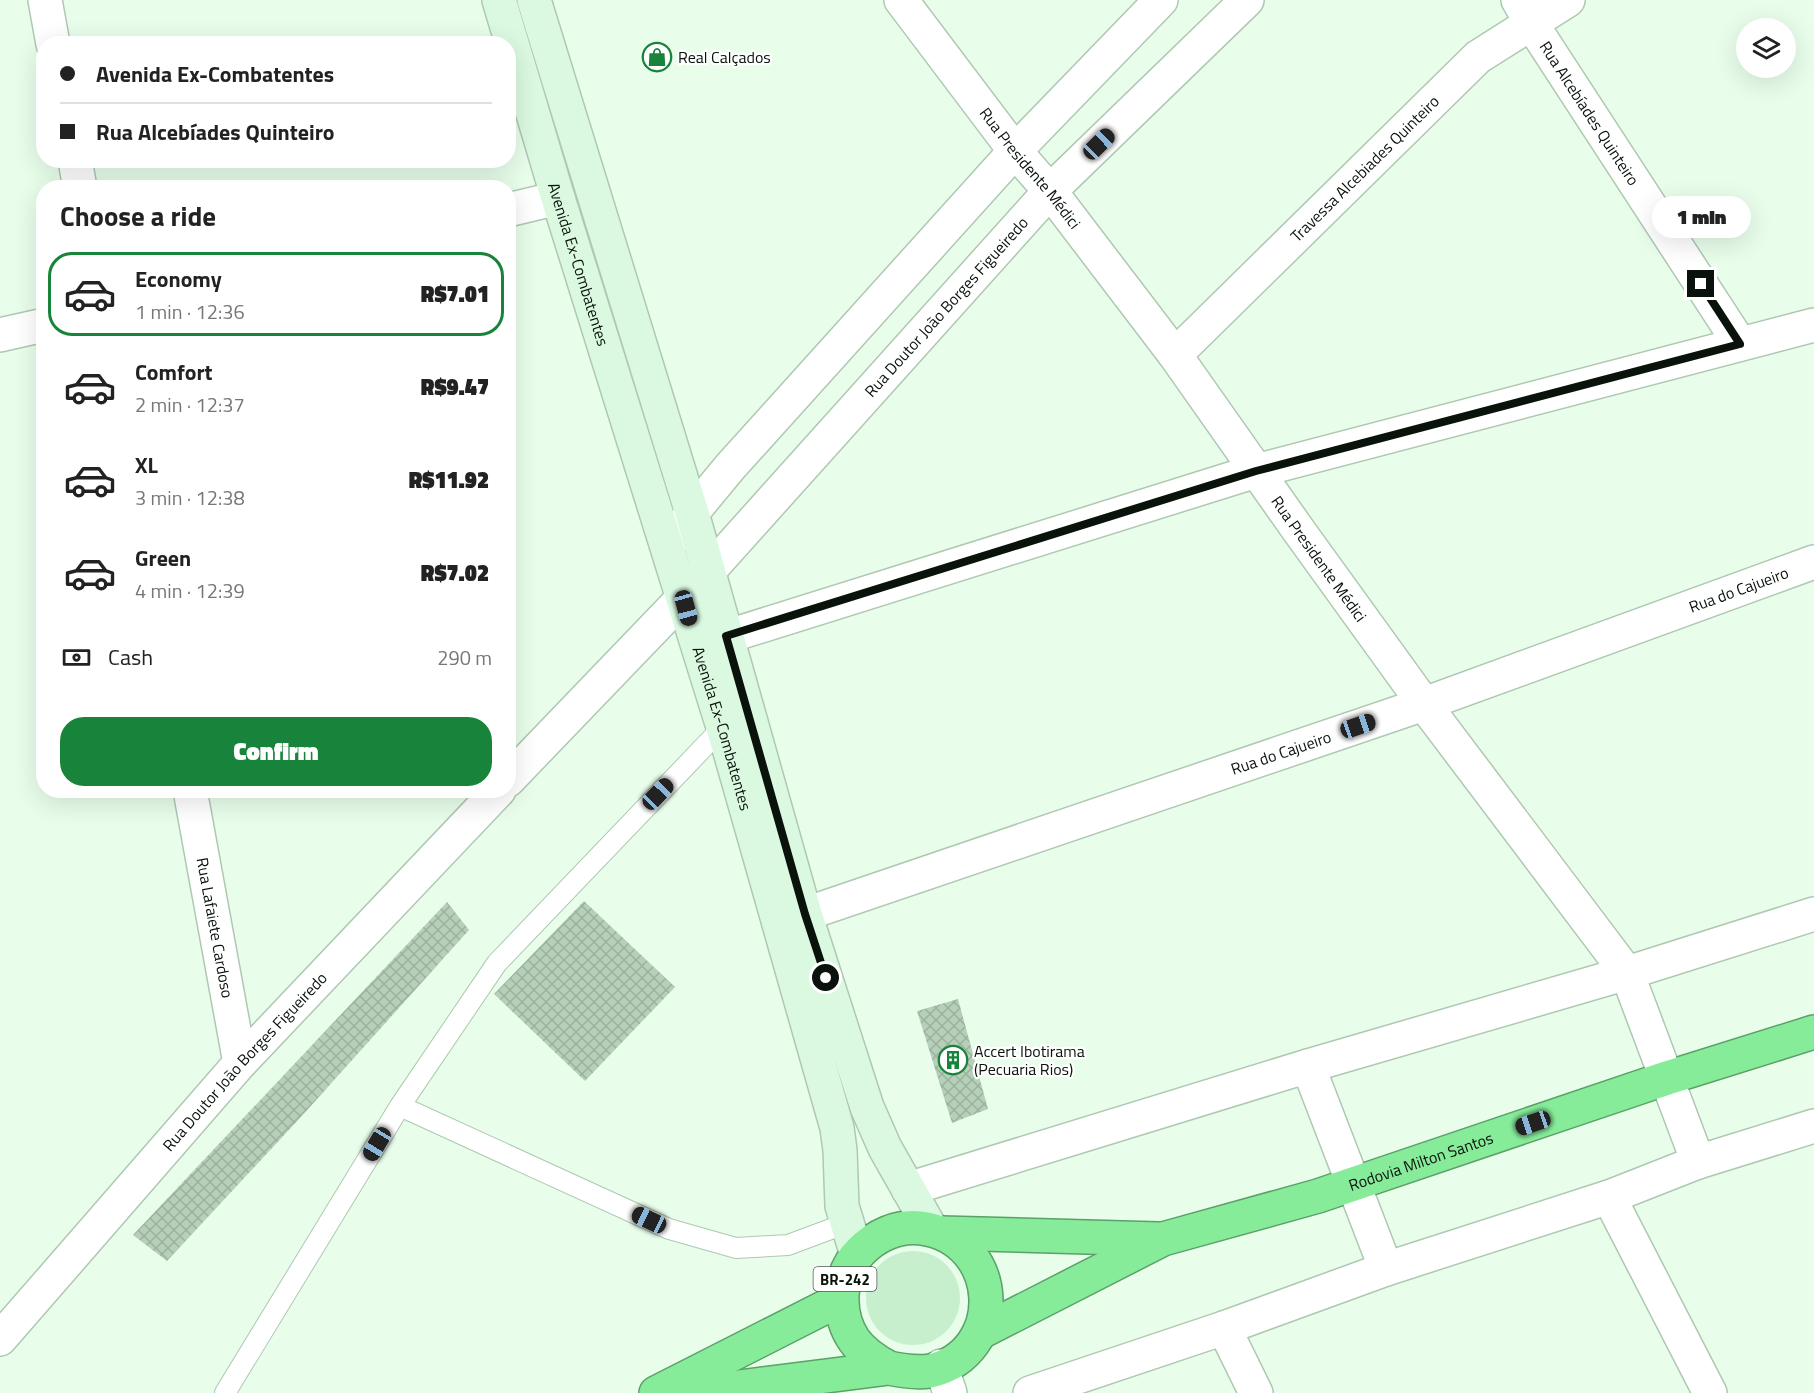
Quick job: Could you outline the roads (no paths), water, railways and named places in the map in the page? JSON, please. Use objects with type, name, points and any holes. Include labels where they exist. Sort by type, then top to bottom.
[{"type":"highway","name":"Rodovia Milton Santos","points":[[978,1333],[1163,1239],[1318,1196],[1667,1078],[1814,1032]]},
{"type":"highway","name":"Rodovia Milton Santos","points":[[937,1231],[962,1246],[977,1264],[986,1287],[986,1310],[978,1333],[966,1350],[950,1363],[946,1380],[930,1370],[909,1372],[889,1368],[869,1357],[854,1341],[844,1321],[841,1299],[845,1276],[857,1255],[868,1243],[883,1234],[915,1227],[937,1231],[1163,1239]]},
{"type":"highway","points":[[656,1393],[841,1299]]},
{"type":"highway","name":"Rodovia Milton Santos","points":[[691,1393],[889,1368]]},
{"type":"main road","name":"Avenida Ex-Combatentes","points":[[499,0],[510,36]]},
{"type":"main road","name":"Avenida Ex-Combatentes","points":[[534,0],[692,513],[707,573],[712,641],[723,727],[792,918],[867,1107],[885,1148],[908,1189],[937,1231]]},
{"type":"main road","name":"Avenida Ex-Combatentes","points":[[516,57],[682,597],[712,641],[792,918],[837,1128],[842,1206],[857,1255]]},
{"type":"street","points":[[45,0],[52,36]]},
{"type":"street","name":"Rua Presidente Médici","points":[[901,0],[1015,151],[1050,191],[1175,355],[1424,704],[1627,973],[1698,1162]]},
{"type":"street","points":[[668,546],[730,467],[1015,151],[1161,0]]},
{"type":"street","name":"Rua Doutor João Borges Figueiredo","points":[[682,597],[707,573],[1050,191],[1247,0]]},
{"type":"street","name":"Travessa Alcebiades Quinteiro","points":[[1175,355],[1524,12],[1568,0]]},
{"type":"street","name":"Rua Alcebíades Quinteiro","points":[[1524,12],[1740,344]]},
{"type":"street","points":[[516,208],[558,198]]},
{"type":"street","points":[[712,641],[1256,471],[1814,325]]},
{"type":"street","points":[[0,335],[36,327]]},
{"type":"street","name":"Rua do Cajueiro","points":[[792,918],[1424,704],[1814,562]]},
{"type":"street","points":[[516,772],[682,597]]},
{"type":"street","name":"Rua Lafaiete Cardoso","points":[[191,798],[240,1063]]},
{"type":"street","name":"Rua Doutor João Borges Figueiredo","points":[[0,1339],[240,1063],[491,798]]},
{"type":"street","points":[[908,1189],[1308,1066],[1627,973],[1814,914]]},
{"type":"street","points":[[1308,1066],[1386,1269]]},
{"type":"street","points":[[1030,1393],[1224,1328],[1386,1269],[1609,1197],[1698,1162],[1814,1126]]},
{"type":"street","points":[[1609,1197],[1710,1393]]},
{"type":"street","points":[[1224,1328],[1256,1393]]},
{"type":"lane","points":[[225,1393],[400,1106],[497,963],[723,727]]},
{"type":"lane","points":[[400,1106],[669,1230],[736,1248],[788,1245],[847,1223]]},
{"type":"place","name":"Real Calçados","points":[[657,57]]},
{"type":"place","name":"Accert Ibotirama (Pecuaria Rios)","points":[[953,1060]]}]
